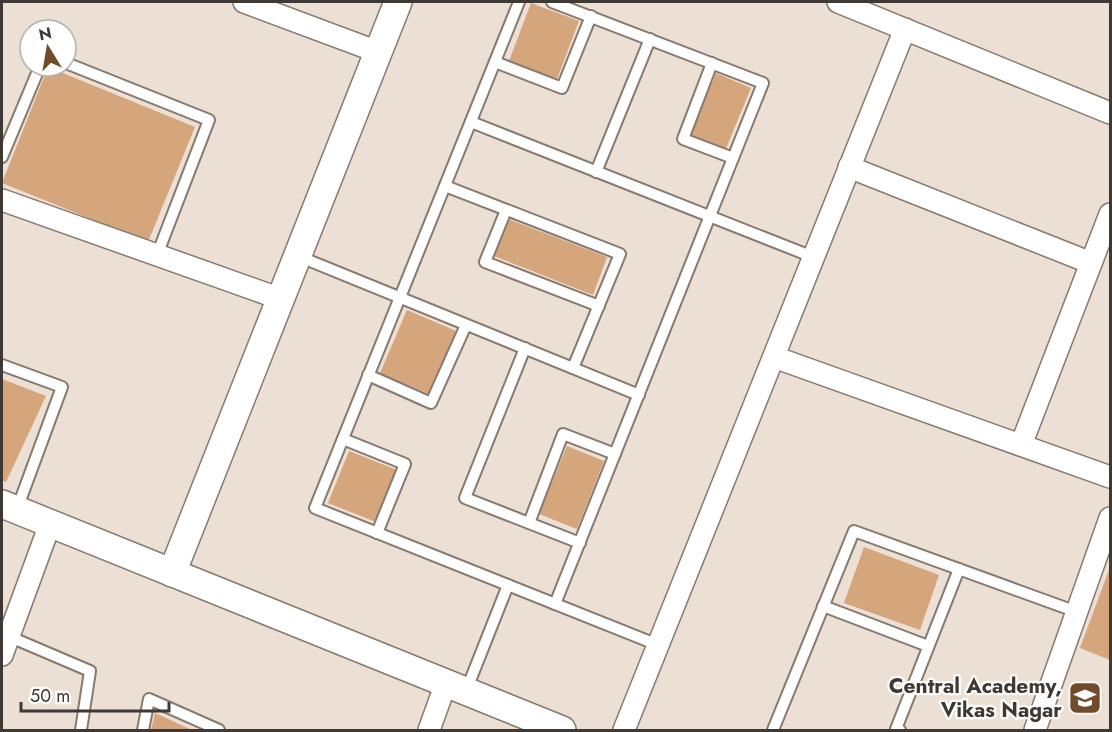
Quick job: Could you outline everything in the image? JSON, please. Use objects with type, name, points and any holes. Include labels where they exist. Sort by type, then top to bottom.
[{"type":"street","points":[[244,2],[378,52]]},
{"type":"street","points":[[172,573],[398,2]]},
{"type":"street","points":[[846,3],[1110,113]]},
{"type":"street","points":[[624,730],[905,29]]},
{"type":"street","points":[[849,167],[1091,263]]},
{"type":"street","points":[[2,200],[281,299]]},
{"type":"street","points":[[1021,445],[1110,214]]},
{"type":"street","points":[[774,357],[1110,477]]},
{"type":"street","points":[[9,507],[562,730]]},
{"type":"street","points":[[1035,730],[1110,518]]},
{"type":"street","points":[[5,645],[50,524]]},
{"type":"street","points":[[429,730],[455,687]]},
{"type":"lane","points":[[519,2],[315,508],[658,645]]},
{"type":"lane","points":[[552,2],[763,83],[555,604]]},
{"type":"lane","points":[[495,62],[562,88],[591,16]]},
{"type":"lane","points":[[596,172],[650,39]]},
{"type":"lane","points":[[712,63],[683,139],[733,158]]},
{"type":"lane","points":[[78,68],[209,120],[157,255]]},
{"type":"lane","points":[[2,157],[35,78]]},
{"type":"lane","points":[[471,122],[813,257]]},
{"type":"lane","points":[[445,186],[620,254],[573,368]]},
{"type":"lane","points":[[506,210],[485,262],[599,306]]},
{"type":"lane","points":[[297,256],[639,395]]},
{"type":"lane","points":[[368,375],[431,403],[466,325]]},
{"type":"lane","points":[[525,348],[465,498],[580,543]]},
{"type":"lane","points":[[2,365],[62,387],[9,507]]},
{"type":"lane","points":[[529,523],[563,434],[615,454]]},
{"type":"lane","points":[[343,439],[405,464],[377,533]]},
{"type":"lane","points":[[773,730],[854,531],[1077,612]]},
{"type":"lane","points":[[900,730],[896,729],[959,569]]},
{"type":"lane","points":[[455,687],[508,585]]},
{"type":"lane","points":[[823,606],[928,646]]},
{"type":"lane","points":[[5,645],[90,670],[81,730]]},
{"type":"lane","points":[[143,730],[149,699],[219,730]]},
{"type":"shaded area","points":[[531,3],[579,21],[557,79],[509,61]]},
{"type":"shaded area","points":[[716,73],[751,88],[725,151],[690,136]]},
{"type":"shaded area","points":[[44,78],[75,78],[195,127],[148,242],[2,183]]},
{"type":"shaded area","points":[[508,219],[607,257],[593,295],[494,256]]},
{"type":"shaded area","points":[[407,310],[456,331],[429,394],[380,373]]},
{"type":"shaded area","points":[[2,379],[46,396],[6,482],[2,480]]},
{"type":"shaded area","points":[[567,446],[604,461],[577,529],[539,514]]},
{"type":"shaded area","points":[[349,451],[397,470],[376,522],[328,503]]},
{"type":"shaded area","points":[[864,547],[939,575],[920,630],[844,603]]},
{"type":"shaded area","points":[[1110,567],[1110,660],[1080,648]]},
{"type":"shaded area","points":[[155,713],[192,730],[151,730]]},
{"type":"place","name":"Central Academy, Vikas Nagar","points":[[1085,698]]}]
